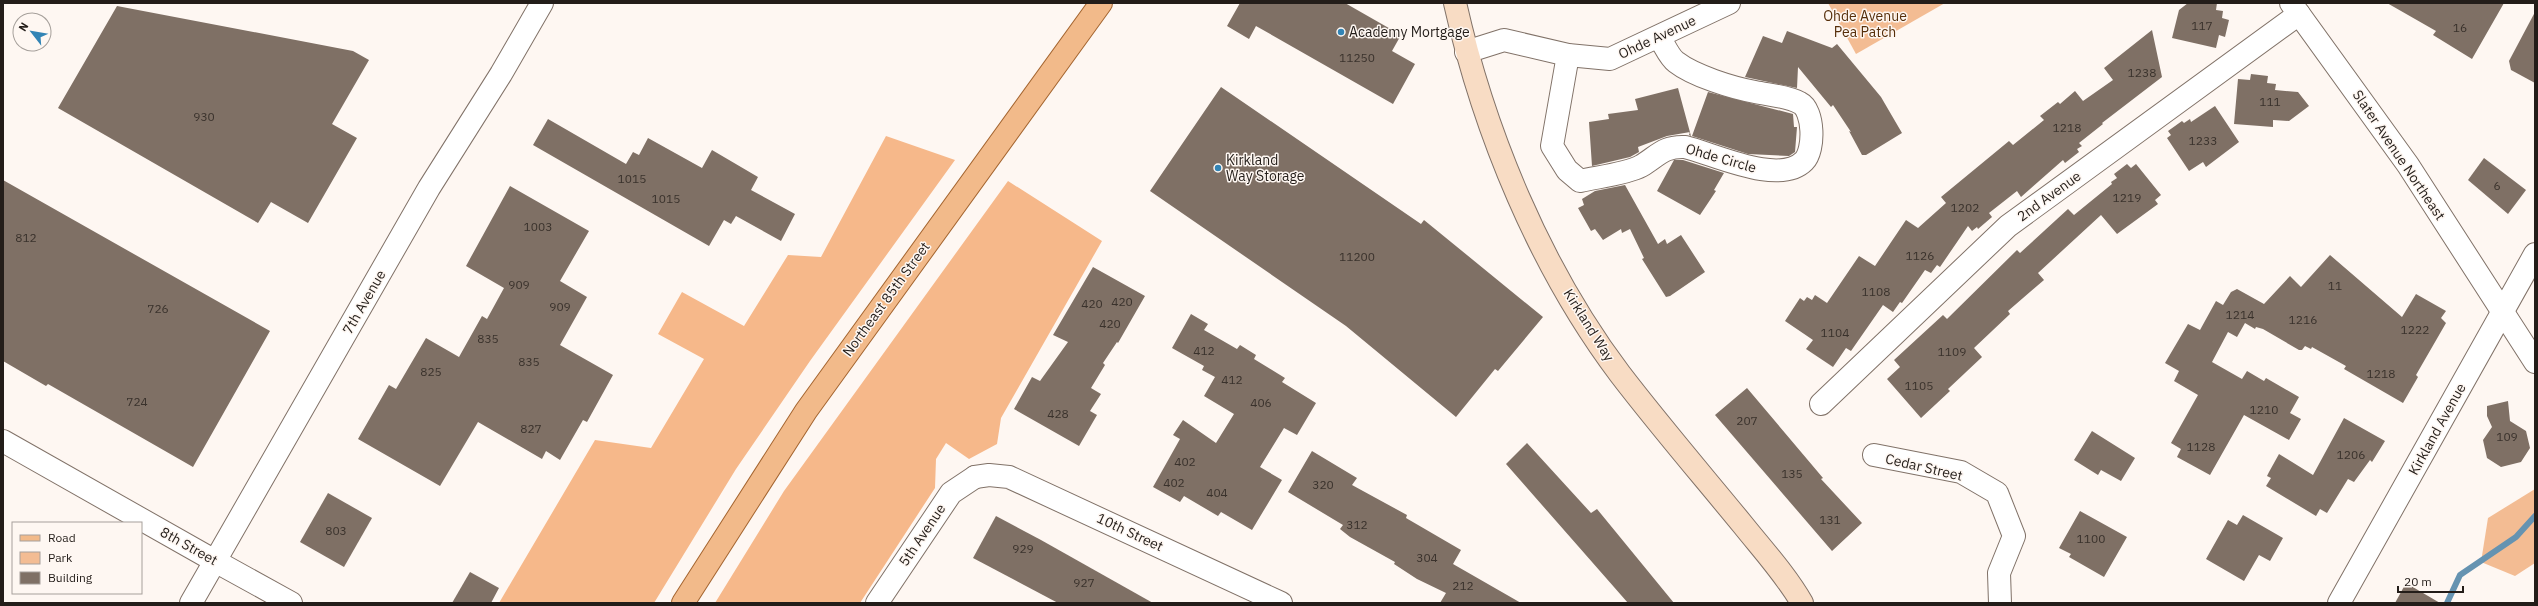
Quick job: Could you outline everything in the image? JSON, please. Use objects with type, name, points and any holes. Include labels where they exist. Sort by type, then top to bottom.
[{"type":"main road","name":"Northeast 85th Street","points":[[683,603],[806,411],[952,207],[1101,3]]},
{"type":"main road","name":"Kirkland Way","points":[[1455,3],[1466,52],[1488,123],[1540,242],[1588,328],[1620,374],[1766,553],[1802,603]]},
{"type":"street","name":"7th Avenue","points":[[191,603],[429,188],[501,74],[542,3]]},
{"type":"street","name":"Ohde Avenue","points":[[1466,52],[1504,40],[1568,55],[1610,59],[1728,3]]},
{"type":"street","name":"Slater Avenue Northeast","points":[[2295,9],[2336,62],[2408,165],[2486,288],[2503,310],[2535,362]]},
{"type":"street","name":"2nd Avenue","points":[[1822,404],[2008,226],[2295,9]]},
{"type":"street","name":"Ohde Circle","points":[[1568,55],[1552,146],[1567,170],[1580,181],[1640,166],[1654,155],[1673,146],[1704,152],[1760,170],[1771,171],[1795,167],[1804,161],[1810,151],[1812,136],[1809,117],[1801,103],[1790,99],[1752,92],[1701,75],[1675,61],[1659,37]]},
{"type":"street","name":"Kirkland Avenue","points":[[2339,603],[2535,254]]},
{"type":"street","name":"8th Street","points":[[3,441],[291,603]]},
{"type":"street","name":"Cedar Street","points":[[1874,455],[1961,472],[1997,493],[2014,536],[1999,573],[2000,603]]},
{"type":"street","name":"10th Street","points":[[975,477],[989,475],[1009,478],[1281,603]]},
{"type":"street","name":"5th Avenue","points":[[877,603],[951,493],[975,477]]},
{"type":"green space","name":"Ohde Avenue Pea Patch","points":[[1828,3],[1945,3],[1856,54]]},
{"type":"green space","points":[[2535,489],[2535,563],[2515,576],[2481,562],[2488,518]]},
{"type":"shaded area","points":[[886,136],[955,160],[810,361],[736,469],[654,603],[499,603],[595,440],[651,448],[704,359],[658,334],[682,292],[744,326],[788,255],[821,257]]},
{"type":"shaded area","points":[[1008,181],[1102,241],[1001,418],[997,444],[969,459],[946,443],[936,459],[935,488],[860,603],[715,603],[784,491]]},
{"type":"building","points":[[1240,3],[1345,3],[1401,35],[1392,51],[1415,64],[1393,104],[1256,26],[1249,39],[1227,26]]},
{"type":"building","points":[[2188,3],[2217,3],[2216,10],[2223,11],[2222,18],[2229,20],[2225,37],[2219,35],[2216,48],[2172,38],[2179,10]]},
{"type":"building","points":[[2387,3],[2504,3],[2472,59],[2433,35],[2436,31]]},
{"type":"building","points":[[117,6],[353,51],[369,60],[332,124],[357,138],[308,223],[271,202],[258,223],[58,108]]},
{"type":"building","points":[[2535,12],[2535,83],[2511,70],[2509,61]]},
{"type":"building","points":[[2152,30],[2162,77],[2102,123],[2103,124],[2079,143],[2082,146],[2077,149],[2079,152],[2065,163],[2063,160],[2021,197],[2017,191],[1989,213],[1992,217],[1978,229],[1977,227],[1972,231],[1968,226],[1940,267],[1937,265],[1931,273],[1925,270],[1902,303],[1900,302],[1893,312],[1883,305],[1851,351],[1846,348],[1833,367],[1806,349],[1813,340],[1785,321],[1800,298],[1804,301],[1807,297],[1812,300],[1815,295],[1827,303],[1859,256],[1875,266],[1906,220],[1918,228],[1946,203],[1941,197],[2009,141],[2013,145],[2044,120],[2040,116],[2058,102],[2060,104],[2075,91],[2083,101],[2113,80],[2104,68]]},
{"type":"building","points":[[1787,31],[1832,48],[1837,44],[1881,97],[1902,133],[1866,155],[1862,155],[1849,131],[1851,132],[1833,105],[1831,107],[1798,67],[1797,88],[1745,77],[1763,36],[1782,43]]},
{"type":"building","points":[[2251,74],[2268,76],[2267,83],[2276,84],[2275,90],[2298,92],[2309,106],[2289,121],[2273,120],[2273,127],[2234,124],[2238,79],[2250,80]]},
{"type":"building","points":[[1221,87],[1421,224],[1424,220],[1543,317],[1498,371],[1495,369],[1456,417],[1346,326],[1150,191]]},
{"type":"building","points":[[1678,88],[1690,132],[1667,136],[1638,147],[1639,152],[1630,157],[1592,166],[1589,122],[1609,119],[1608,114],[1638,110],[1635,99]]},
{"type":"building","points":[[1708,92],[1793,114],[1794,127],[1797,127],[1795,152],[1789,156],[1748,154],[1692,136]]},
{"type":"building","points":[[2215,106],[2239,142],[2206,167],[2203,162],[2189,171],[2167,138],[2171,135],[2168,131],[2182,121],[2184,123],[2190,119],[2191,122]]},
{"type":"building","points":[[548,119],[626,164],[633,152],[639,155],[648,138],[702,168],[712,150],[758,177],[751,190],[795,214],[781,241],[736,216],[731,224],[724,220],[709,246],[533,145]]},
{"type":"building","points":[[2484,158],[2526,190],[2508,214],[2468,180]]},
{"type":"building","points":[[1674,160],[1683,160],[1724,173],[1714,190],[1716,191],[1700,215],[1657,191]]},
{"type":"building","points":[[2127,164],[2131,168],[2136,164],[2161,195],[2155,200],[2158,204],[2117,234],[2101,215],[2038,273],[2044,280],[2008,311],[2010,314],[1974,348],[1982,357],[1948,389],[1950,391],[1921,418],[1887,379],[1900,367],[1894,360],[1943,315],[1947,319],[2017,250],[2020,253],[2068,209],[2074,215],[2112,184],[2111,182],[2117,178],[2114,174]]},
{"type":"building","points":[[3,180],[270,331],[193,467],[48,384],[46,386],[3,361]]},
{"type":"building","points":[[1625,185],[1658,244],[1665,239],[1667,244],[1681,235],[1705,272],[1670,296],[1666,297],[1642,259],[1644,258],[1630,229],[1622,233],[1621,229],[1603,240],[1595,229],[1591,231],[1578,208],[1584,205],[1582,199],[1595,191]]},
{"type":"building","points":[[510,186],[589,231],[560,281],[587,297],[560,345],[613,375],[587,422],[583,420],[560,460],[546,451],[542,459],[478,422],[440,486],[358,439],[389,385],[396,389],[426,338],[459,357],[482,316],[487,319],[504,288],[466,266]]},
{"type":"building","points":[[2330,255],[2402,317],[2416,294],[2446,311],[2441,318],[2446,323],[2416,375],[2418,377],[2403,403],[2344,369],[2346,366],[2312,347],[2311,349],[2305,346],[2302,350],[2299,350],[2263,329],[2256,327],[2255,329],[2245,323],[2237,337],[2228,332],[2212,362],[2242,379],[2247,371],[2264,381],[2266,378],[2299,397],[2290,413],[2301,419],[2289,440],[2244,415],[2210,475],[2177,457],[2181,449],[2171,443],[2198,395],[2174,381],[2179,371],[2165,363],[2188,324],[2200,330],[2216,301],[2223,305],[2231,292],[2237,289],[2264,304],[2290,276],[2301,287]]},
{"type":"building","points":[[1093,267],[1145,296],[1118,343],[1117,342],[1103,363],[1105,365],[1091,388],[1101,394],[1090,411],[1097,415],[1079,446],[1014,409],[1032,377],[1040,381],[1068,342],[1053,335]]},
{"type":"building","points":[[1191,314],[1208,324],[1204,330],[1237,349],[1240,345],[1256,355],[1254,359],[1285,378],[1282,382],[1316,403],[1297,435],[1284,428],[1260,467],[1282,480],[1252,530],[1221,512],[1218,516],[1184,496],[1180,502],[1153,487],[1180,439],[1173,435],[1183,420],[1216,443],[1234,414],[1204,396],[1215,377],[1202,370],[1204,366],[1172,348]]},
{"type":"building","points":[[1747,388],[1823,478],[1821,479],[1862,523],[1832,551],[1715,415]]},
{"type":"building","points":[[2508,401],[2510,421],[2526,431],[2530,448],[2521,462],[2501,467],[2487,458],[2483,440],[2492,427],[2487,416],[2487,406]]},
{"type":"building","points":[[2344,418],[2385,441],[2372,462],[2370,460],[2354,482],[2348,479],[2327,513],[2320,509],[2316,516],[2266,486],[2271,478],[2267,476],[2279,454],[2313,475]]},
{"type":"building","points":[[2092,431],[2135,458],[2121,481],[2101,470],[2098,475],[2074,460]]},
{"type":"building","points":[[1527,443],[1591,513],[1597,509],[1674,603],[1628,603],[1506,464]]},
{"type":"building","points":[[1312,451],[1357,478],[1352,485],[1407,515],[1406,518],[1461,550],[1453,564],[1521,603],[1440,603],[1446,593],[1417,579],[1394,564],[1395,562],[1350,537],[1340,529],[1343,525],[1288,492]]},
{"type":"building","points":[[328,493],[372,518],[344,567],[300,542]]},
{"type":"building","points":[[2080,511],[2127,537],[2104,577],[2069,557],[2071,554],[2059,548]]},
{"type":"building","points":[[2243,515],[2283,538],[2270,561],[2259,555],[2244,581],[2206,559],[2228,520],[2237,525]]},
{"type":"building","points":[[996,516],[1153,603],[1058,603],[973,558]]},
{"type":"building","points":[[470,572],[499,588],[491,603],[452,603]]},
{"type":"building","points":[[2406,583],[2440,603],[2395,603]]},
{"type":"waterway","points":[[2447,603],[2460,575],[2516,537],[2535,516]]},
{"type":"place","name":"Academy Mortgage","points":[[1341,32]]},
{"type":"place","name":"Kirkland Way Storage","points":[[1218,168]]}]
